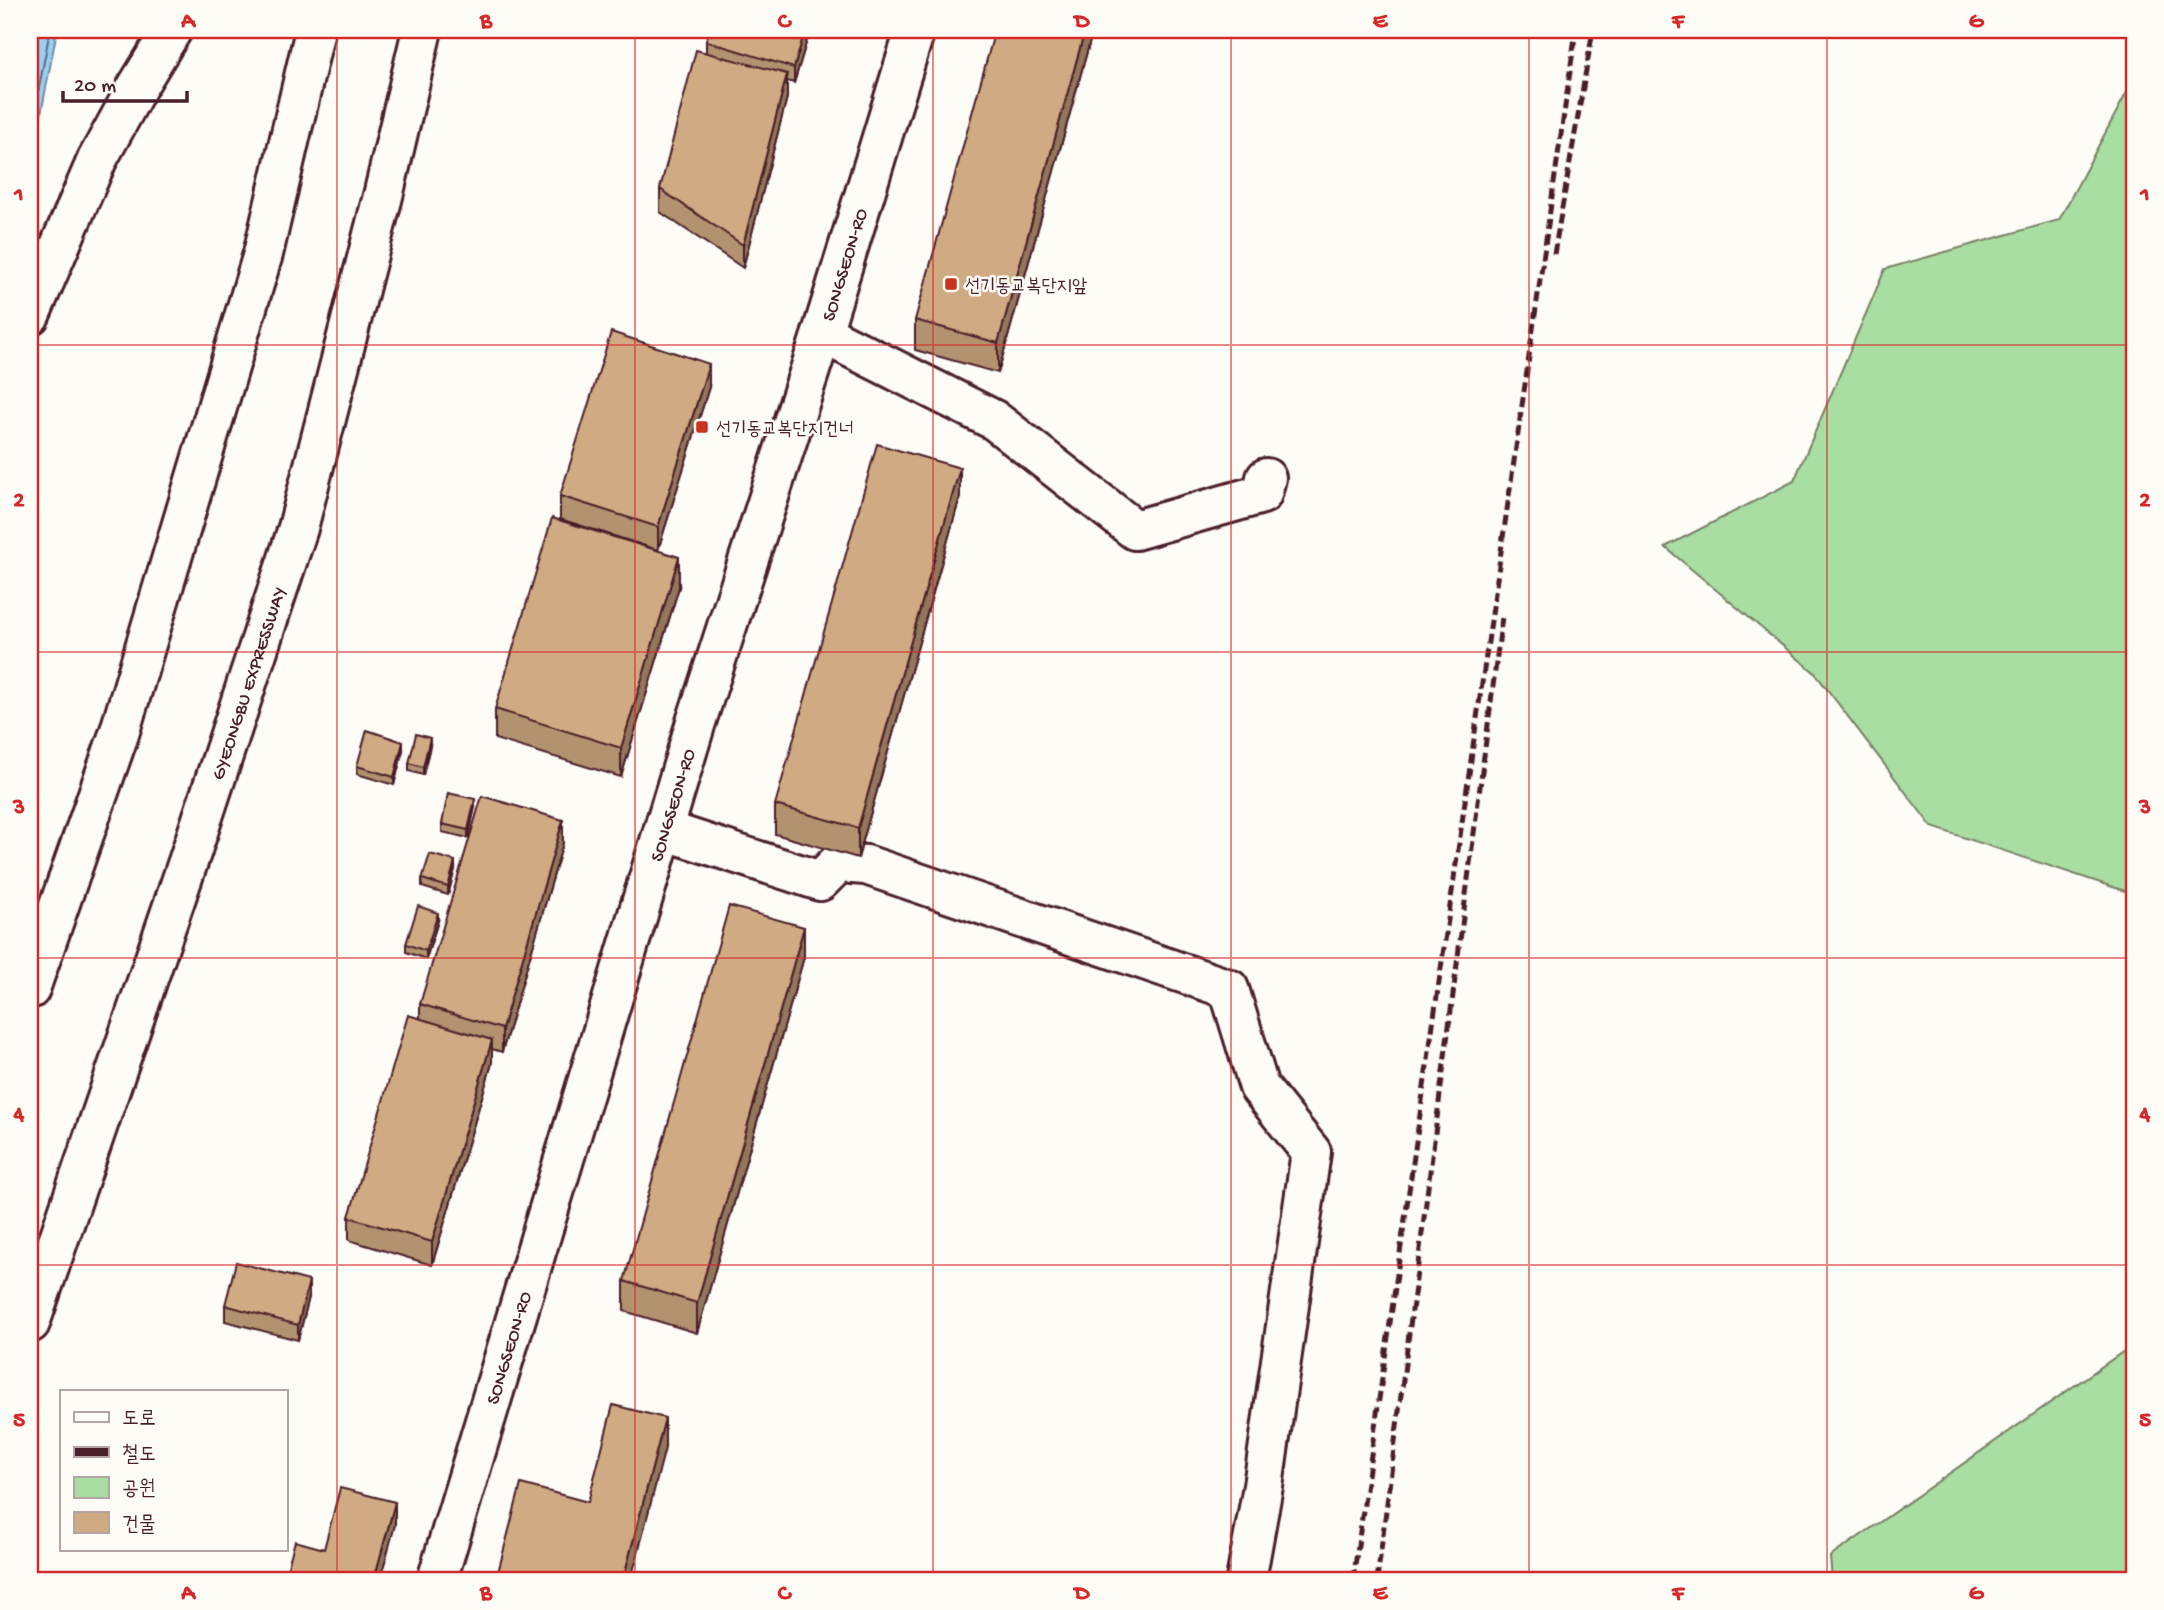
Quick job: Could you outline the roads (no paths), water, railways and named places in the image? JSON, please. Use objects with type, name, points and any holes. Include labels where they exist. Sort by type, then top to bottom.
[{"type":"main road","points":[[30,315],[97,160],[172,30]]},
{"type":"main road","points":[[30,989],[119,734],[263,254],[315,30]]},
{"type":"main road","name":"GYEONGBU EXPRESSWAY","points":[[30,1323],[189,859],[298,528],[422,30]]},
{"type":"main road","name":"SONGSEON-RO","points":[[437,1580],[664,830],[915,30]]},
{"type":"main road","points":[[822,333],[994,420],[1135,530],[1262,494],[1266,478]]},
{"type":"main road","points":[[664,830],[820,881],[838,863],[866,865],[1228,989],[1259,1087],[1311,1152],[1263,1486],[1246,1580]]},
{"type":"water","points":[[30,30],[57,30],[30,172]]},
{"type":"railway","points":[[1353,1580],[1576,30]]},
{"type":"railway","points":[[1554,254],[1593,30]]},
{"type":"railway","points":[[1377,1580],[1502,617]]},
{"type":"place","name":"선기동교복단지앞","points":[[951,284]]},
{"type":"place","name":"선기동교복단지건너","points":[[702,427]]}]
